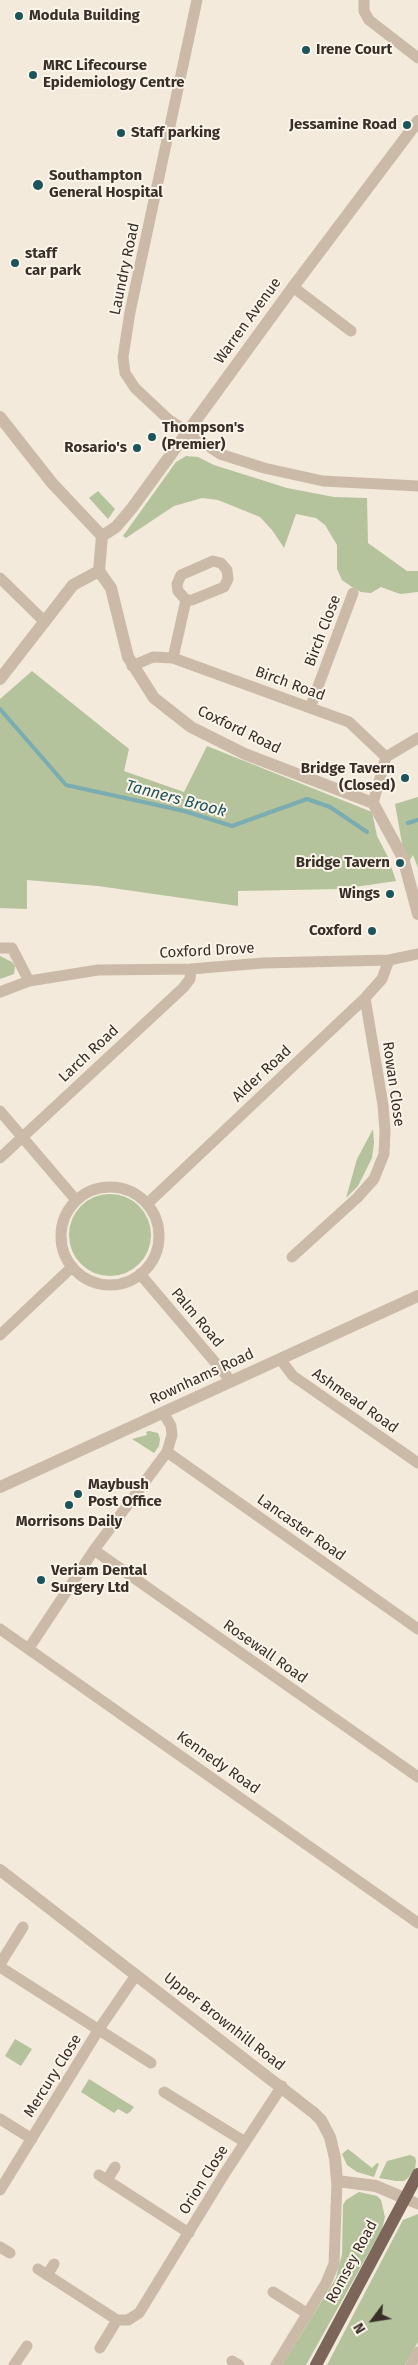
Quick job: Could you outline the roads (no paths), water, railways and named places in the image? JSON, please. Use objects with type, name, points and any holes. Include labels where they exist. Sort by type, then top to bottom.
[{"type":"main road","name":"Romsey Road","points":[[316,2365],[418,2174]]},
{"type":"street","name":"Laundry Road","points":[[198,0],[130,312],[123,368],[130,382],[150,402],[186,433],[220,454],[294,476],[346,483],[418,486]]},
{"type":"street","points":[[364,0],[364,11],[369,20],[418,58]]},
{"type":"street","name":"Warren Avenue","points":[[102,536],[113,531],[120,523],[293,287],[418,121]]},
{"type":"street","points":[[293,287],[351,331]]},
{"type":"street","points":[[0,417],[52,484],[102,536],[99,572],[73,585],[0,679]]},
{"type":"street","name":"Coxford Road","points":[[99,572],[111,588],[132,666],[154,698],[191,726],[245,754],[374,803]]},
{"type":"street","points":[[0,578],[45,622]]},
{"type":"street","name":"Birch Close","points":[[310,708],[354,593]]},
{"type":"street","points":[[173,658],[186,600]]},
{"type":"street","name":"Birch Road","points":[[132,666],[153,657],[173,658],[349,722],[386,757]]},
{"type":"street","points":[[418,738],[386,757],[374,803],[403,858],[418,914]]},
{"type":"street","points":[[0,948],[12,948],[29,981]]},
{"type":"street","name":"Coxford Drove","points":[[0,992],[29,981],[98,970],[191,969],[263,963],[388,960],[418,954]]},
{"type":"street","name":"Alder Road","points":[[146,1204],[365,998],[382,979],[388,960]]},
{"type":"street","name":"Larch Road","points":[[0,1158],[183,988],[190,979],[191,969]]},
{"type":"street","name":"Rowan Close","points":[[292,1257],[357,1198],[374,1179],[384,1154],[383,1105],[365,998]]},
{"type":"street","points":[[0,1110],[76,1200]]},
{"type":"street","points":[[112,1187],[128,1191],[146,1204],[155,1219],[158,1240],[154,1257],[140,1274],[129,1281],[105,1285],[89,1280],[72,1267],[64,1253],[61,1234],[63,1221],[76,1200],[95,1190],[112,1187]]},
{"type":"street","points":[[0,1335],[72,1267]]},
{"type":"street","name":"Palm Road","points":[[140,1274],[231,1381]]},
{"type":"street","name":"Rownhams Road","points":[[0,1487],[164,1414],[231,1381],[418,1296]]},
{"type":"street","name":"Ashmead Road","points":[[280,1359],[293,1376],[418,1463]]},
{"type":"street","points":[[29,1648],[94,1550],[167,1452],[172,1435],[171,1426],[164,1414]]},
{"type":"street","name":"Lancaster Road","points":[[167,1452],[418,1629]]},
{"type":"street","name":"Rosewall Road","points":[[94,1550],[418,1777]]},
{"type":"street","name":"Kennedy Road","points":[[0,1628],[418,1923]]},
{"type":"street","name":"Upper Brownhill Road","points":[[0,1870],[314,2112],[326,2128],[335,2158],[337,2181]]},
{"type":"street","name":"Mercury Close","points":[[23,1927],[0,1965],[151,2063]]},
{"type":"street","name":"Mercury Close","points":[[0,2190],[99,2030],[136,1975]]},
{"type":"street","name":"Orion Close","points":[[117,2320],[128,2320],[138,2313],[282,2086]]},
{"type":"street","name":"Orion Close","points":[[164,2092],[245,2142]]},
{"type":"street","name":"Mercury Close","points":[[0,2119],[32,2139]]},
{"type":"street","name":"Orion Close","points":[[115,2167],[103,2177],[189,2233]]},
{"type":"street","points":[[276,2365],[326,2283],[334,2264],[337,2181],[376,2186],[418,2204]]},
{"type":"street","points":[[54,2264],[42,2272],[117,2320],[100,2348]]},
{"type":"street","points":[[273,2292],[308,2314]]},
{"type":"street","points":[[14,2365],[27,2346]]},
{"type":"street","points":[[411,2365],[418,2352]]},
{"type":"waterway","name":"Tanners Brook","points":[[0,709],[66,785],[184,811],[232,826],[307,799],[330,807],[367,832]]},
{"type":"waterway","name":"Tanners Brook","points":[[408,823],[418,820]]},
{"type":"place","name":"Modula Building","points":[[19,16]]},
{"type":"place","name":"Irene Court","points":[[306,50]]},
{"type":"place","name":"MRC Lifecourse Epidemiology Centre","points":[[33,75]]},
{"type":"place","name":"Jessamine Road","points":[[407,125]]},
{"type":"place","name":"Staff parking","points":[[121,133]]},
{"type":"place","name":"Southampton General Hospital","points":[[38,185]]},
{"type":"place","name":"staff car park","points":[[15,263]]},
{"type":"place","name":"Thompson's (Premier)","points":[[152,437]]},
{"type":"place","name":"Rosario's","points":[[137,448]]},
{"type":"place","name":"Bridge Tavern (Closed)","points":[[405,778]]},
{"type":"place","name":"Bridge Tavern","points":[[400,863]]},
{"type":"place","name":"Wings","points":[[390,894]]},
{"type":"place","name":"Coxford","points":[[372,931]]},
{"type":"place","name":"Maybush Post Office","points":[[78,1494]]},
{"type":"place","name":"Morrisons Daily","points":[[69,1505]]},
{"type":"place","name":"Veriam Dental Surgery Ltd","points":[[41,1580]]}]
